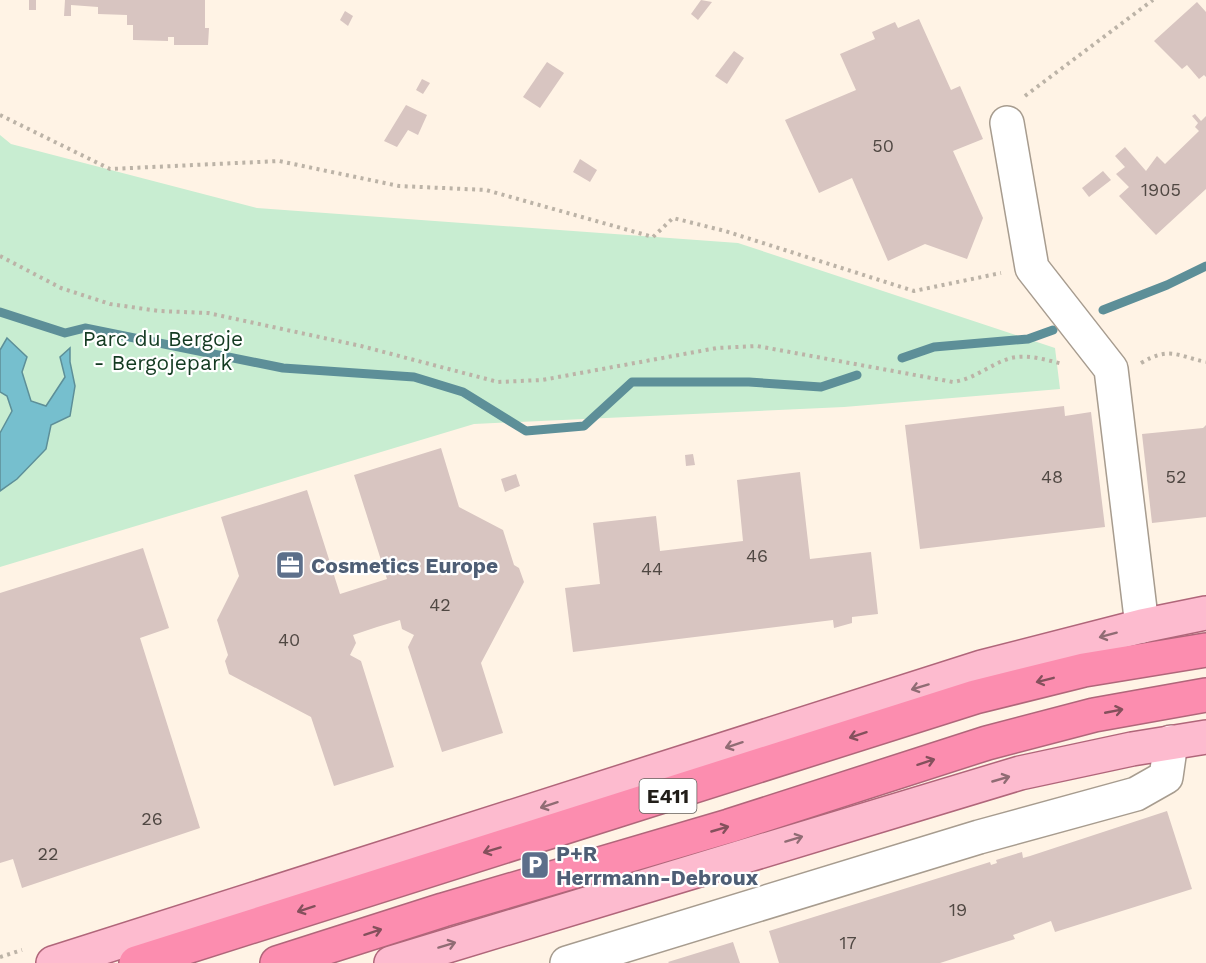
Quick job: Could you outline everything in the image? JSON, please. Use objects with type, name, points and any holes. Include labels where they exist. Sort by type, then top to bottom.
[{"type":"highway","name":"E411","points":[[136,963],[975,697],[1084,670],[1206,650]]},
{"type":"highway","name":"E411","points":[[277,963],[455,906],[729,826],[987,743],[1094,715],[1206,695]]},
{"type":"main road","points":[[53,963],[982,667],[1142,626],[1206,613]]},
{"type":"main road","points":[[391,963],[1020,773],[1171,742],[1206,738]]},
{"type":"lane","points":[[1007,123],[1032,268],[1111,369],[1142,626]]},
{"type":"lane","points":[[567,963],[979,837],[1136,794],[1166,777],[1171,742]]},
{"type":"path","points":[[1007,123],[1013,109],[1026,95],[1153,0]]},
{"type":"path","points":[[0,115],[110,169],[279,160],[399,186],[486,190],[653,237],[673,218],[725,231],[914,291],[1032,268]]},
{"type":"path","points":[[0,256],[61,288],[110,304],[159,311],[208,313],[361,346],[498,382],[542,380],[717,348],[758,346],[953,382],[964,380],[1011,358],[1032,357],[1070,365]]},
{"type":"path","points":[[1138,365],[1154,355],[1170,351],[1206,362]]},
{"type":"green space","name":"Parc du Bergoje - Bergojepark","points":[[0,135],[11,144],[257,208],[738,243],[1055,348],[1060,389],[844,407],[474,424],[0,567]]},
{"type":"water","points":[[7,338],[27,357],[22,372],[31,401],[46,406],[65,377],[60,357],[70,348],[70,362],[75,386],[70,416],[51,425],[46,449],[17,479],[0,491],[0,433],[12,411],[7,396],[0,392],[0,350]]},
{"type":"building","points":[[29,0],[36,0],[36,10],[29,10]]},
{"type":"building","points":[[65,0],[205,0],[205,28],[209,28],[208,45],[174,45],[174,37],[168,37],[168,41],[133,40],[133,25],[127,25],[127,15],[98,14],[98,7],[71,5],[71,16],[64,16]]},
{"type":"building","points":[[701,0],[712,2],[698,20],[691,14]]},
{"type":"building","points":[[1197,2],[1206,12],[1206,77],[1204,75],[1199,79],[1187,65],[1182,69],[1154,41]]},
{"type":"building","points":[[345,11],[353,16],[348,26],[340,20]]},
{"type":"building","points":[[919,19],[951,90],[960,86],[983,139],[953,151],[983,218],[967,259],[925,244],[888,261],[852,178],[819,193],[785,120],[856,90],[840,54],[875,39],[872,32],[895,22],[898,28]]},
{"type":"building","points":[[734,51],[744,58],[727,84],[715,76]]},
{"type":"building","points":[[547,62],[564,73],[540,108],[523,97]]},
{"type":"building","points":[[422,79],[430,83],[423,94],[416,90]]},
{"type":"building","points":[[406,105],[427,115],[418,135],[408,130],[397,147],[384,141]]},
{"type":"building","points":[[1195,114],[1201,121],[1206,116],[1206,189],[1156,235],[1119,196],[1129,187],[1116,174],[1125,167],[1115,156],[1125,147],[1146,171],[1157,156],[1165,164],[1199,131],[1195,127],[1198,123],[1192,116]]},
{"type":"building","points":[[580,159],[597,170],[590,182],[573,172]]},
{"type":"building","points":[[1103,171],[1111,180],[1089,197],[1082,188]]},
{"type":"building","points":[[1064,406],[1065,416],[1091,412],[1105,527],[920,549],[905,425]]},
{"type":"building","points":[[1206,425],[1206,517],[1152,523],[1142,434],[1203,428]]},
{"type":"building","points":[[441,448],[459,507],[503,530],[514,565],[519,568],[524,582],[481,663],[503,733],[442,752],[408,647],[414,635],[402,629],[400,620],[377,627],[353,635],[356,643],[350,655],[361,661],[394,767],[334,786],[311,717],[229,674],[225,661],[228,655],[217,620],[239,576],[221,517],[307,490],[340,594],[387,579],[354,475]]},
{"type":"building","points":[[693,454],[695,465],[686,466],[685,455]]},
{"type":"building","points":[[800,472],[810,559],[871,552],[878,614],[852,617],[852,623],[834,628],[833,620],[573,652],[565,588],[600,584],[593,523],[656,516],[660,551],[743,541],[737,480]]},
{"type":"building","points":[[516,474],[520,486],[505,492],[501,479]]},
{"type":"building","points":[[143,548],[169,628],[140,638],[200,828],[22,888],[13,859],[0,863],[0,593]]},
{"type":"building","points":[[1167,811],[1192,889],[1055,932],[1051,921],[1013,935],[1015,939],[940,963],[779,963],[769,931],[990,862],[991,865],[997,863],[996,860],[1022,852],[1023,858],[1030,856]]},
{"type":"building","points":[[733,942],[740,963],[668,962]]},
{"type":"waterway","points":[[1103,310],[1167,285],[1206,266]]},
{"type":"waterway","points":[[0,312],[65,333],[85,328],[283,368],[414,377],[463,392],[526,431],[584,426],[632,382],[749,382],[821,387],[857,375]]},
{"type":"waterway","points":[[902,358],[934,347],[1028,339],[1053,330]]},
{"type":"place","name":"Cosmetics Europe","points":[[290,565]]},
{"type":"place","name":"P+R Herrmann-Debroux","points":[[535,865]]}]
